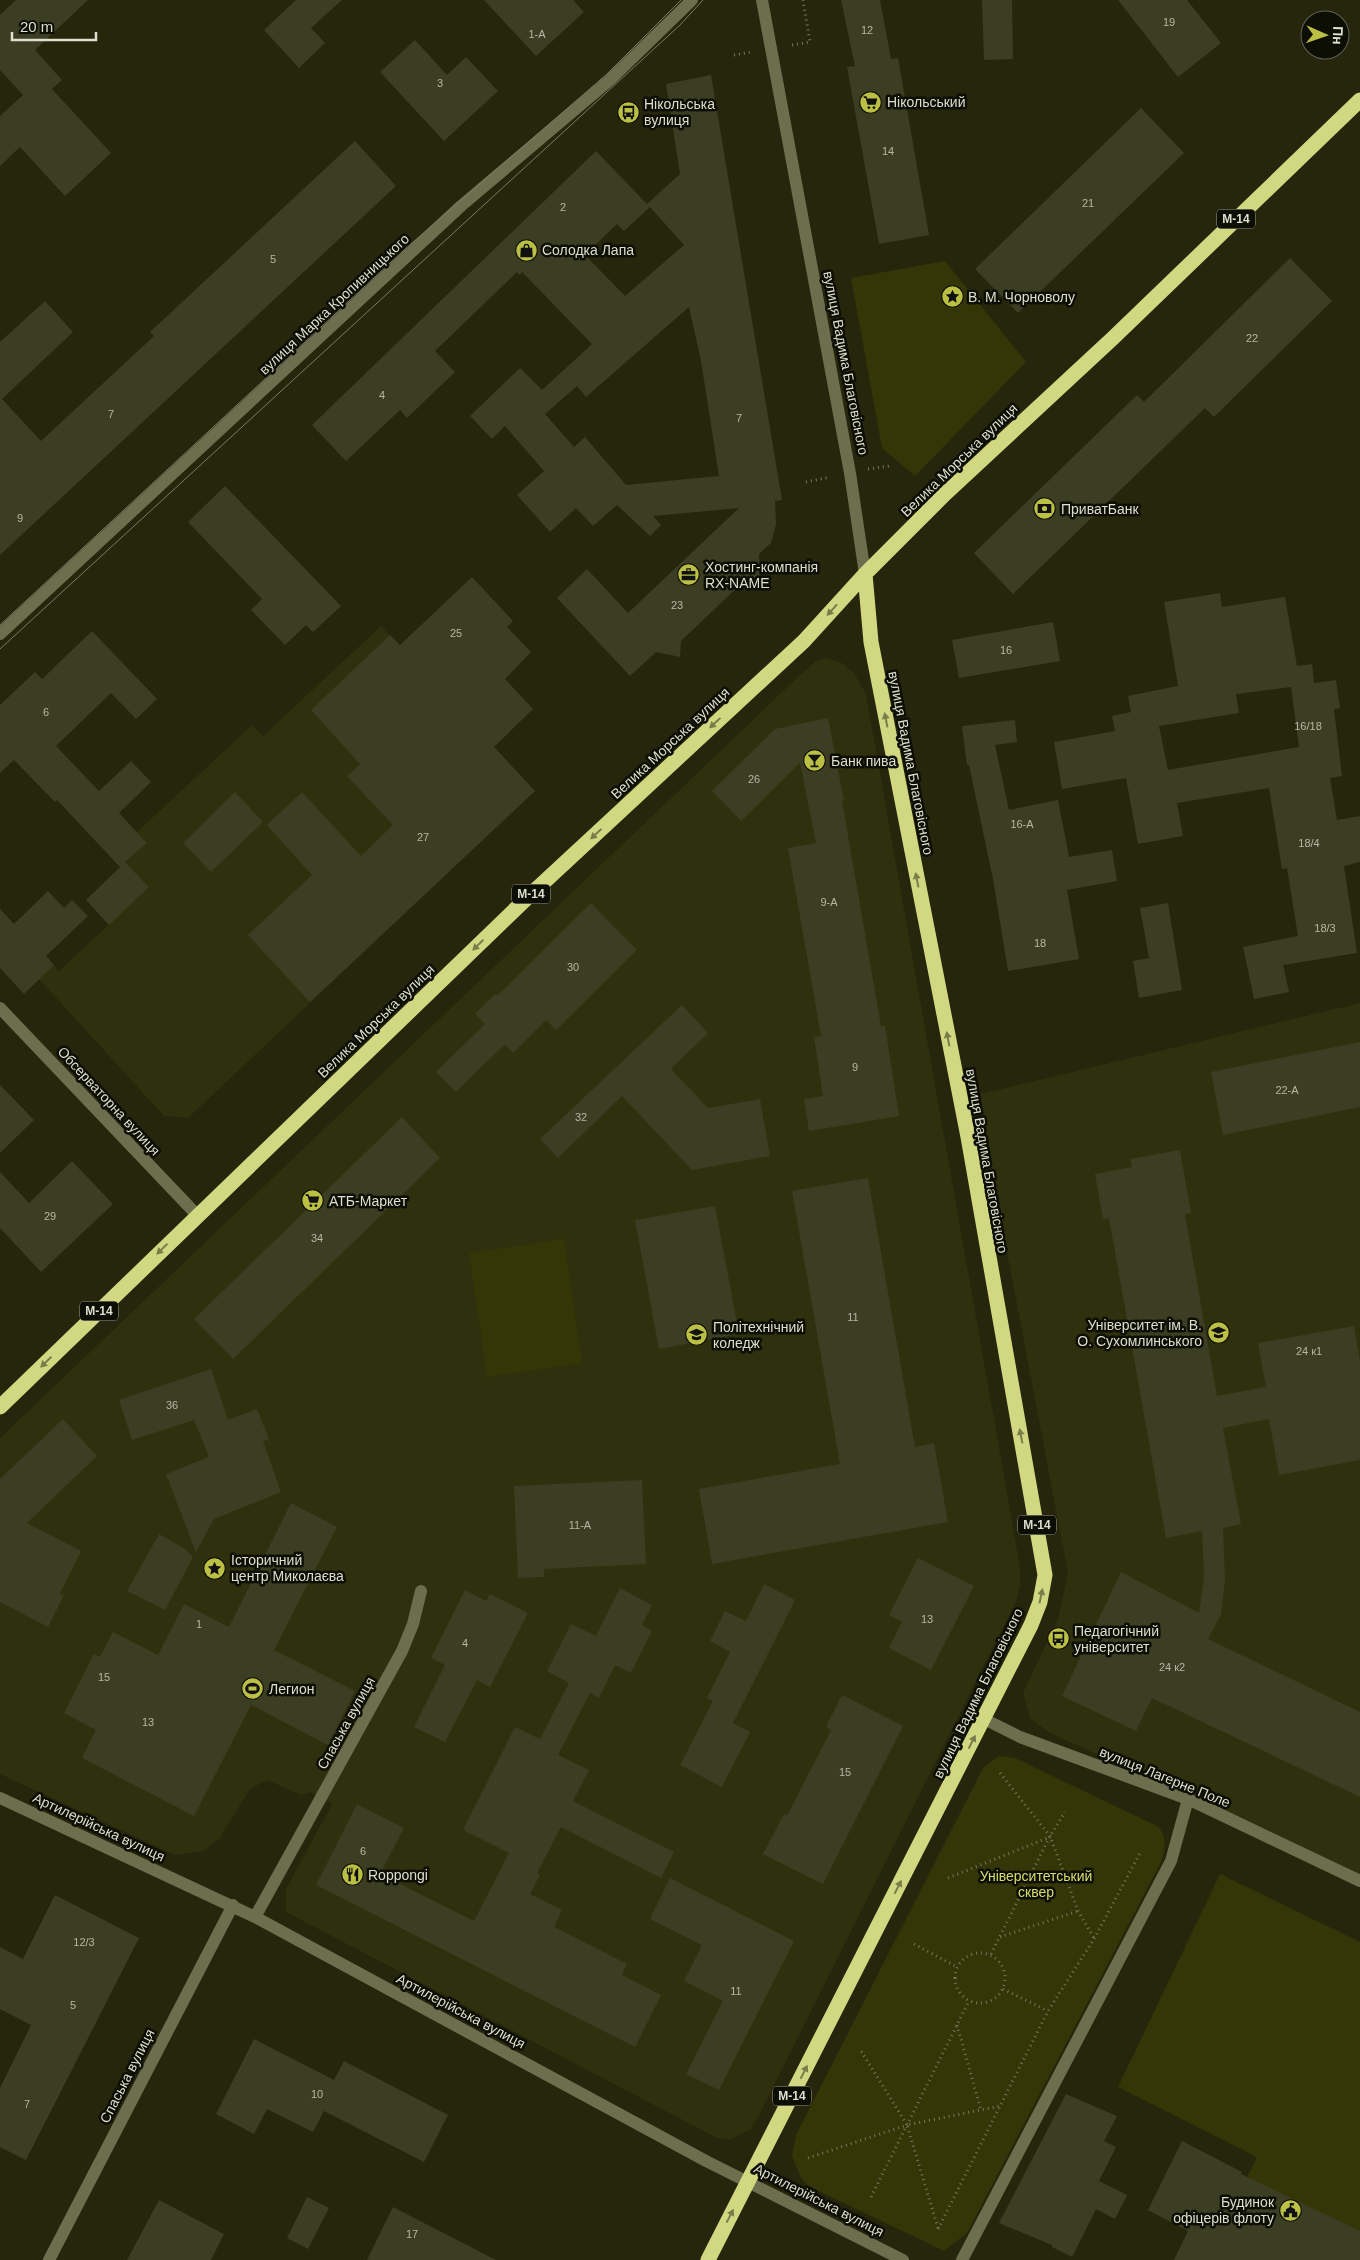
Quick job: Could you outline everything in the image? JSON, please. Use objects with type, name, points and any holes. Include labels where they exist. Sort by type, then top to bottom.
[{"type":"highway","name":"Велика Морська вулиця","points":[[0,1407],[530,896],[804,641],[865,574],[946,494],[1120,331],[1360,100]]},
{"type":"highway","name":"вулиця Вадима Благовісного","points":[[708,2260],[1032,1625],[1040,1602],[1045,1575],[968,1136],[871,642],[865,574]]},
{"type":"street","name":"вулиця Марка Кропивницького","points":[[0,634],[454,212],[610,80],[692,0]]},
{"type":"street","name":"вулиця Вадима Благовісного","points":[[762,0],[850,473],[865,574]]},
{"type":"street","name":"Обсерваторна вулиця","points":[[0,1008],[197,1215]]},
{"type":"street","name":"Спаська вулиця","points":[[255,1917],[402,1652],[413,1624],[421,1591]]},
{"type":"street","name":"вулиця Лагерне Поле","points":[[984,1719],[1020,1737],[1188,1799],[1360,1880]]},
{"type":"street","name":"Артилерійська вулиця","points":[[0,1798],[233,1905],[706,2161],[903,2260]]},
{"type":"street","points":[[962,2260],[1171,1862],[1188,1799]]},
{"type":"street","name":"Спаська вулиця","points":[[49,2260],[233,1905]]},
{"type":"path","points":[[803,0],[810,42]]},
{"type":"path","points":[[1000,1774],[1050,1836],[1078,1911],[1094,1939]]},
{"type":"path","points":[[991,1954],[1050,1836],[1065,1812]]},
{"type":"path","points":[[948,1878],[1050,1836]]},
{"type":"path","points":[[861,2051],[907,2125],[938,2229],[1048,2011],[1094,1939],[1141,1851]]},
{"type":"path","points":[[1000,1937],[1078,1911]]},
{"type":"path","points":[[914,1944],[957,1967]]},
{"type":"path","points":[[982,1952],[991,1954],[999,1960],[1004,1969],[1003,1988],[997,1997],[988,2002],[969,2001],[961,1995],[956,1986],[957,1967],[963,1958],[972,1953],[982,1952]]},
{"type":"path","points":[[1003,1988],[1048,2011]]},
{"type":"path","points":[[871,2197],[969,2001]]},
{"type":"path","points":[[957,2024],[981,2110]]},
{"type":"path","points":[[808,2158],[907,2125],[1000,2106]]},
{"type":"shaded area","points":[[381,626],[535,791],[188,1118],[164,1116],[39,979],[54,965],[59,971],[149,887],[125,862],[146,843],[137,832],[252,725],[263,736]]},
{"type":"shaded area","points":[[826,658],[842,663],[854,673],[866,694],[1014,1532],[1020,1568],[1020,1585],[1016,1601],[761,2111],[751,2129],[729,2140],[717,2138],[286,1912],[286,1889],[332,1804],[310,1792],[301,1795],[267,1780],[250,1789],[219,1839],[204,1851],[175,1855],[0,1774],[0,1438],[798,677],[816,661]]},
{"type":"shaded area","name":"Університет ім. В. О. Сухомлинського","points":[[1360,1003],[1360,1875],[1048,1732],[1030,1718],[1023,1693],[1058,1619],[1068,1573],[999,1210],[980,1094]]},
{"type":"green space","points":[[945,261],[1026,362],[915,476],[882,448],[851,278]]},
{"type":"green space","points":[[564,1239],[582,1363],[487,1377],[469,1253]]},
{"type":"green space","name":"Університетський сквер","points":[[999,1756],[1015,1758],[1159,1827],[1164,1836],[1165,1845],[1160,1864],[967,2233],[944,2251],[808,2186],[801,2178],[792,2156],[796,2135],[983,1768]]},
{"type":"green space","points":[[1220,1874],[1360,1942],[1360,2260],[1207,2260],[1257,2157],[1118,2087]]},
{"type":"building","points":[[16,0],[88,0],[35,50],[62,80],[52,89],[111,153],[65,196],[20,147],[0,166],[0,116],[23,95],[0,70],[0,15]]},
{"type":"building","points":[[296,0],[342,0],[311,28],[325,43],[299,68],[264,30]]},
{"type":"building","points":[[484,0],[573,0],[584,12],[536,56]]},
{"type":"building","points":[[841,0],[880,0],[891,59],[898,58],[929,235],[879,244],[847,67],[855,66]]},
{"type":"building","points":[[982,0],[1012,0],[1013,59],[984,60]]},
{"type":"building","points":[[1118,0],[1187,0],[1221,43],[1178,77]]},
{"type":"building","points":[[415,40],[447,75],[466,57],[498,91],[444,141],[380,72]]},
{"type":"building","points":[[711,75],[782,500],[775,501],[776,524],[771,543],[759,554],[760,582],[744,581],[681,641],[680,657],[656,652],[630,676],[557,598],[587,569],[628,613],[739,508],[653,516],[661,525],[650,536],[617,505],[593,526],[576,508],[550,532],[517,495],[544,471],[505,426],[492,439],[470,416],[520,368],[542,390],[592,344],[522,272],[520,275],[517,272],[435,351],[455,372],[407,418],[400,410],[346,461],[312,425],[596,151],[647,204],[680,174],[666,84]],"holes":[[[650,207],[684,245],[625,296],[585,255],[617,224],[624,231]],[[689,307],[701,361],[719,476],[626,485],[585,437],[574,447],[545,414],[577,386],[586,397]]]},
{"type":"building","points":[[1141,108],[1184,153],[1018,313],[975,269]]},
{"type":"building","points":[[355,141],[396,186],[0,555],[0,342],[45,301],[73,332],[2,399],[41,441],[154,336],[150,332]]},
{"type":"building","points":[[1290,258],[1332,301],[1214,417],[1205,408],[1013,594],[974,553],[1137,395],[1144,402]]},
{"type":"building","points":[[225,486],[341,606],[313,632],[306,625],[285,645],[251,610],[262,599],[188,522]]},
{"type":"building","points":[[472,577],[513,621],[507,627],[531,652],[505,679],[533,709],[494,747],[535,791],[310,1002],[248,935],[312,875],[267,825],[302,792],[361,856],[393,825],[347,776],[360,764],[311,710],[390,635],[400,645]]},
{"type":"building","points":[[1220,593],[1222,607],[1285,597],[1297,666],[1312,664],[1314,683],[1336,680],[1340,708],[1334,709],[1342,776],[1330,778],[1337,820],[1360,816],[1360,862],[1344,866],[1357,953],[1283,965],[1289,992],[1254,999],[1243,947],[1298,936],[1287,868],[1282,869],[1269,788],[1177,803],[1183,836],[1138,844],[1126,778],[1062,789],[1054,742],[1115,731],[1112,716],[1131,712],[1128,696],[1178,686],[1164,602]],"holes":[[[1291,687],[1299,747],[1168,770],[1159,726],[1239,713],[1236,694]]]},
{"type":"building","points":[[1053,622],[1060,661],[959,678],[952,640]]},
{"type":"building","points":[[92,631],[157,699],[136,719],[111,693],[56,746],[99,791],[131,761],[151,782],[119,813],[147,843],[125,862],[149,887],[109,925],[86,900],[120,867],[57,800],[55,802],[14,760],[0,773],[0,705],[35,672],[42,679]]},
{"type":"building","points":[[828,718],[844,801],[842,801],[881,1026],[885,1026],[899,1116],[809,1131],[804,1099],[823,1096],[814,1037],[821,1036],[788,848],[816,843],[800,763],[741,821],[712,791],[775,729]]},
{"type":"building","points":[[1015,720],[1017,742],[995,745],[1009,810],[1058,800],[1069,857],[1112,850],[1117,881],[1067,890],[1079,959],[1008,971],[993,879],[969,765],[967,765],[962,726]]},
{"type":"building","points":[[235,792],[263,822],[211,872],[183,843]]},
{"type":"building","points":[[48,891],[64,908],[72,900],[88,916],[46,956],[54,965],[24,994],[0,968],[0,909],[14,924]]},
{"type":"building","points":[[591,903],[637,950],[556,1030],[546,1020],[513,1053],[505,1044],[456,1092],[436,1072],[485,1024],[475,1014],[495,994],[497,996]]},
{"type":"building","points":[[1168,903],[1182,990],[1139,998],[1133,961],[1149,958],[1140,908]]},
{"type":"building","points":[[682,1005],[708,1033],[671,1069],[708,1108],[760,1099],[770,1156],[692,1170],[622,1096],[558,1158],[540,1139]]},
{"type":"building","points":[[1360,1042],[1360,1107],[1223,1135],[1211,1072]]},
{"type":"building","points":[[0,1085],[34,1120],[0,1153]]},
{"type":"building","points":[[402,1117],[440,1158],[233,1359],[194,1319]]},
{"type":"building","points":[[1180,1150],[1191,1213],[1185,1214],[1217,1396],[1266,1387],[1258,1343],[1354,1326],[1360,1362],[1360,1460],[1279,1475],[1269,1419],[1223,1428],[1241,1524],[1223,1528],[1225,1580],[1221,1614],[1208,1639],[1360,1712],[1360,1797],[1152,1698],[1136,1731],[1062,1696],[1121,1572],[1199,1613],[1204,1578],[1202,1531],[1166,1538],[1109,1218],[1103,1219],[1095,1174],[1132,1167],[1130,1159]]},
{"type":"building","points":[[72,1161],[113,1204],[41,1272],[0,1228],[0,1172],[29,1203]]},
{"type":"building","points":[[868,1178],[915,1447],[934,1443],[948,1522],[712,1564],[699,1489],[840,1464],[792,1191]]},
{"type":"building","points":[[715,1206],[739,1334],[659,1349],[635,1220]]},
{"type":"building","points":[[211,1369],[228,1420],[257,1409],[269,1439],[263,1441],[281,1492],[214,1519],[196,1552],[166,1474],[209,1457],[194,1420],[132,1440],[119,1400]]},
{"type":"building","points":[[63,1419],[97,1456],[27,1523],[81,1551],[60,1593],[64,1595],[48,1627],[0,1602],[0,1479]]},
{"type":"building","points":[[642,1480],[646,1564],[544,1569],[544,1577],[518,1578],[514,1486]]},
{"type":"building","points":[[291,1503],[337,1527],[274,1650],[355,1691],[328,1745],[251,1705],[194,1816],[82,1758],[96,1730],[64,1713],[94,1654],[100,1657],[113,1632],[158,1655],[184,1604],[229,1627]]},
{"type":"building","points":[[159,1534],[185,1549],[193,1557],[165,1610],[127,1591]]},
{"type":"building","points":[[918,1558],[974,1586],[931,1670],[889,1648],[902,1622],[889,1615]]},
{"type":"building","points":[[764,1584],[795,1600],[733,1723],[750,1732],[722,1787],[680,1765],[713,1701],[707,1698],[730,1652],[710,1641],[725,1611],[746,1621]]},
{"type":"building","points":[[620,1588],[652,1605],[642,1625],[652,1631],[631,1673],[615,1665],[599,1698],[590,1693],[558,1755],[589,1770],[573,1801],[674,1852],[661,1878],[561,1827],[537,1873],[540,1875],[530,1894],[562,1910],[554,1927],[627,1964],[622,1975],[661,1995],[635,2047],[316,1885],[357,1804],[404,1828],[380,1874],[474,1921],[509,1853],[463,1830],[515,1727],[540,1739],[569,1683],[547,1671],[571,1624],[596,1636]]},
{"type":"building","points":[[465,1590],[486,1601],[490,1594],[528,1613],[490,1687],[477,1680],[445,1742],[414,1727],[445,1665],[431,1658]]},
{"type":"building","points":[[842,1695],[903,1726],[823,1884],[763,1854],[784,1814],[787,1816],[831,1730],[826,1727]]},
{"type":"building","points":[[670,1878],[794,1941],[719,2090],[686,2074],[723,2001],[684,1981],[702,1945],[650,1919]]},
{"type":"building","points":[[55,1895],[139,1938],[26,2160],[0,2147],[0,2088],[31,2025],[0,2009],[0,1947],[23,1959]]},
{"type":"building","points":[[254,2039],[334,2080],[344,2061],[448,2115],[424,2162],[324,2111],[313,2132],[267,2109],[254,2134],[216,2114]]},
{"type":"building","points":[[1066,2094],[1117,2116],[1104,2141],[1116,2147],[1099,2181],[1127,2195],[1115,2219],[1096,2209],[1072,2257],[1052,2247],[1052,2245],[999,2223]]},
{"type":"building","points":[[1182,2141],[1242,2172],[1241,2174],[1360,2231],[1360,2260],[1174,2260],[1188,2231],[1148,2210]]},
{"type":"building","points":[[307,2197],[329,2208],[308,2249],[287,2238]]},
{"type":"building","points":[[159,2200],[224,2234],[211,2260],[127,2260]]},
{"type":"building","points":[[393,2207],[496,2260],[367,2260]]},
{"type":"tram line","points":[[0,625],[404,250],[607,74],[681,0]]},
{"type":"tram line","points":[[0,649],[680,25],[703,0]]},
{"type":"place","name":"Нікольський","points":[[871,102]]},
{"type":"place","name":"Нікольська вулиця","points":[[628,112]]},
{"type":"place","name":"Солодка Лапа","points":[[526,250]]},
{"type":"place","name":"В. М. Чорноволу","points":[[952,297]]},
{"type":"place","name":"ПриватБанк","points":[[1045,509]]},
{"type":"place","name":"Хостинг-компанія RX-NAME","points":[[689,575]]},
{"type":"place","name":"Банк пива","points":[[815,761]]},
{"type":"place","name":"АТБ-Маркет","points":[[313,1201]]},
{"type":"place","name":"Університет ім. В. О. Сухомлинського","points":[[1218,1333]]},
{"type":"place","name":"Політехнічний коледж","points":[[697,1335]]},
{"type":"place","name":"Історичний центр Миколаєва","points":[[215,1568]]},
{"type":"place","name":"Педагогічний університет","points":[[1058,1639]]},
{"type":"place","name":"Легион","points":[[253,1689]]},
{"type":"place","name":"Roppongi","points":[[352,1875]]},
{"type":"place","name":"Будинок офіцерів флоту","points":[[1290,2210]]}]
